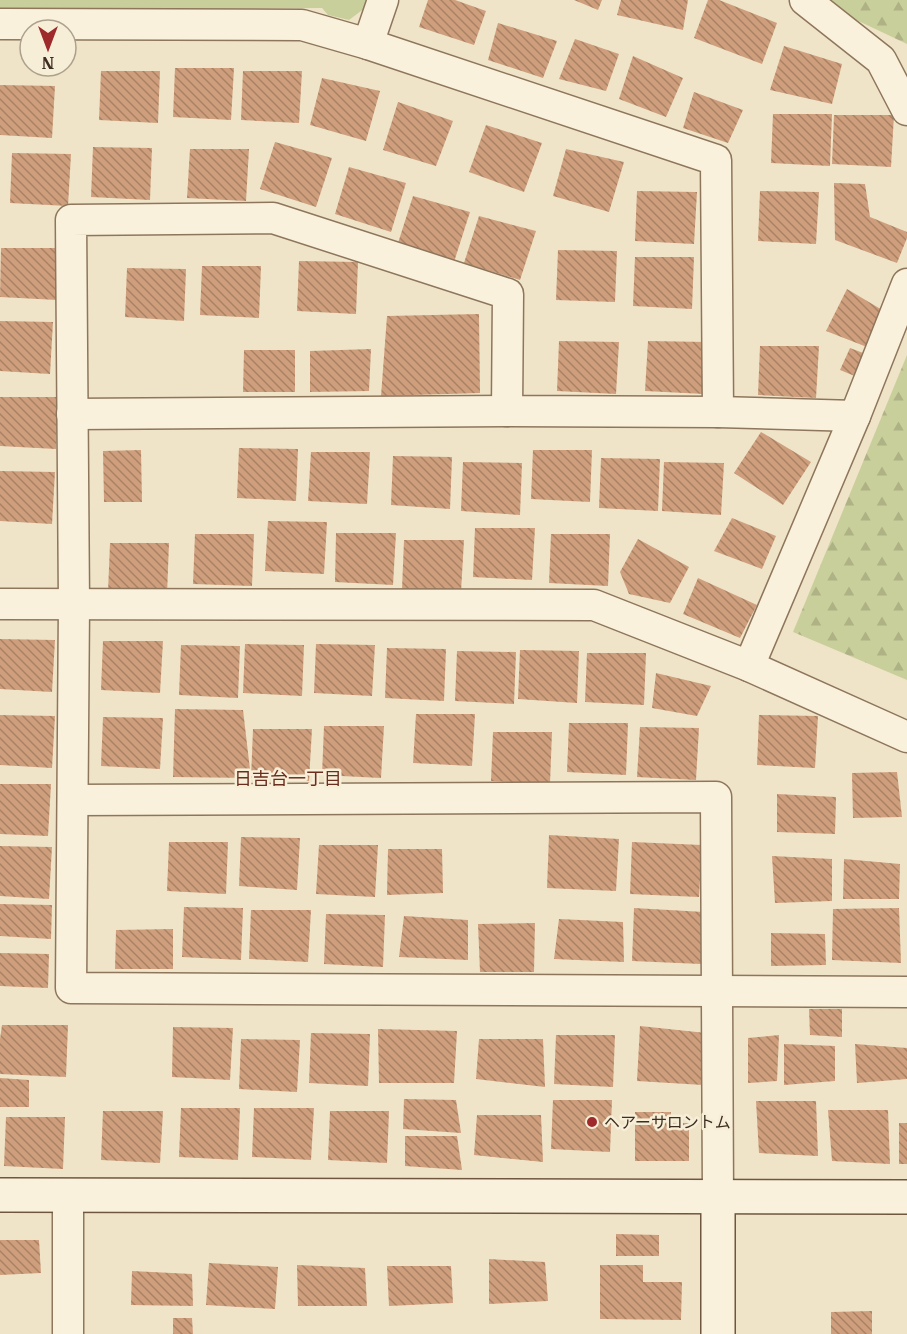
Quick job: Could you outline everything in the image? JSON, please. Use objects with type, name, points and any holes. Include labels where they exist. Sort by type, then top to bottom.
[{"type":"street","points":[[368,44],[383,0]]},
{"type":"street","points":[[806,0],[881,60],[907,110]]},
{"type":"street","points":[[0,24],[302,25],[368,44],[716,160],[718,412]]},
{"type":"street","points":[[507,411],[508,294],[273,218],[71,220],[74,604],[71,988],[907,992]]},
{"type":"street","points":[[749,666],[855,416],[907,284]]},
{"type":"street","points":[[72,414],[507,411],[718,412],[855,416]]},
{"type":"street","points":[[0,603],[594,604],[749,666],[907,737]]},
{"type":"street","points":[[73,800],[716,797],[718,1334]]},
{"type":"street","points":[[68,1195],[68,1334]]},
{"type":"street","points":[[0,1196],[907,1197]]},
{"type":"green space","points":[[0,0],[367,0],[365,8],[349,20],[328,15],[322,8],[0,10]]},
{"type":"green space","points":[[814,0],[907,0],[907,44]]},
{"type":"green space","points":[[907,355],[907,680],[793,632]]},
{"type":"building","points":[[428,0],[455,0],[486,11],[474,45],[419,27]]},
{"type":"building","points":[[574,0],[602,0],[598,10]]},
{"type":"building","points":[[621,0],[688,0],[683,30],[617,15]]},
{"type":"building","points":[[708,0],[719,0],[777,23],[762,64],[694,38]]},
{"type":"building","points":[[498,23],[557,41],[543,78],[488,60]]},
{"type":"building","points":[[575,39],[619,54],[606,91],[559,79]]},
{"type":"building","points":[[784,46],[842,64],[832,104],[770,90]]},
{"type":"building","points":[[633,56],[683,78],[666,117],[619,99]]},
{"type":"building","points":[[175,68],[234,68],[231,120],[173,117]]},
{"type":"building","points":[[101,71],[160,71],[158,123],[99,120]]},
{"type":"building","points":[[243,71],[302,71],[299,123],[241,120]]},
{"type":"building","points":[[322,78],[380,91],[366,141],[310,125]]},
{"type":"building","points":[[0,85],[55,86],[52,138],[0,135]]},
{"type":"building","points":[[694,92],[743,110],[728,143],[683,128]]},
{"type":"building","points":[[398,102],[453,121],[436,166],[383,150]]},
{"type":"building","points":[[773,114],[832,114],[830,166],[771,163]]},
{"type":"building","points":[[834,115],[894,115],[891,167],[832,164]]},
{"type":"building","points":[[486,125],[542,143],[524,192],[469,172]]},
{"type":"building","points":[[275,142],[332,158],[316,207],[260,189]]},
{"type":"building","points":[[93,147],[152,148],[150,200],[91,197]]},
{"type":"building","points":[[190,149],[249,149],[246,201],[187,198]]},
{"type":"building","points":[[566,149],[624,162],[609,212],[553,196]]},
{"type":"building","points":[[12,153],[71,154],[68,206],[10,203]]},
{"type":"building","points":[[349,167],[406,183],[391,232],[335,214]]},
{"type":"building","points":[[834,183],[865,184],[870,217],[907,232],[907,238],[897,263],[835,240]]},
{"type":"building","points":[[637,191],[697,192],[694,244],[635,241]]},
{"type":"building","points":[[760,191],[819,192],[816,244],[758,241]]},
{"type":"building","points":[[413,196],[470,212],[454,262],[398,243]]},
{"type":"building","points":[[479,216],[536,231],[520,280],[464,263]]},
{"type":"building","points":[[1,248],[60,248],[57,300],[0,297]]},
{"type":"building","points":[[558,250],[617,251],[615,302],[556,300]]},
{"type":"building","points":[[635,257],[694,257],[692,309],[633,306]]},
{"type":"building","points":[[299,261],[358,262],[356,314],[297,311]]},
{"type":"building","points":[[202,266],[261,266],[259,318],[200,315]]},
{"type":"building","points":[[127,268],[186,269],[184,321],[125,317]]},
{"type":"building","points":[[847,289],[889,314],[872,349],[826,331]]},
{"type":"building","points":[[479,314],[480,393],[381,396],[387,316]]},
{"type":"building","points":[[0,321],[53,322],[50,374],[0,371]]},
{"type":"building","points":[[559,341],[619,342],[616,394],[557,391]]},
{"type":"building","points":[[648,341],[707,342],[704,394],[645,391]]},
{"type":"building","points":[[760,346],[819,346],[816,398],[758,395]]},
{"type":"building","points":[[850,348],[871,356],[862,379],[840,370]]},
{"type":"building","points":[[371,349],[369,391],[310,392],[310,351]]},
{"type":"building","points":[[244,350],[295,350],[295,392],[243,392]]},
{"type":"building","points":[[0,397],[58,397],[56,449],[0,446]]},
{"type":"building","points":[[761,432],[811,462],[783,505],[734,473]]},
{"type":"building","points":[[239,448],[298,449],[296,501],[237,498]]},
{"type":"building","points":[[141,450],[142,502],[104,502],[103,451]]},
{"type":"building","points":[[533,450],[592,450],[590,502],[531,499]]},
{"type":"building","points":[[311,452],[370,452],[367,504],[308,501]]},
{"type":"building","points":[[393,456],[452,457],[450,509],[391,505]]},
{"type":"building","points":[[601,458],[660,459],[658,511],[599,508]]},
{"type":"building","points":[[463,462],[522,463],[520,515],[461,511]]},
{"type":"building","points":[[664,462],[724,463],[721,515],[662,511]]},
{"type":"building","points":[[0,471],[55,472],[52,524],[0,521]]},
{"type":"building","points":[[732,518],[776,536],[762,569],[714,551]]},
{"type":"building","points":[[268,521],[327,522],[324,574],[265,571]]},
{"type":"building","points":[[475,528],[535,528],[532,580],[473,577]]},
{"type":"building","points":[[336,533],[396,533],[393,585],[335,582]]},
{"type":"building","points":[[195,534],[254,534],[252,586],[193,584]]},
{"type":"building","points":[[551,534],[610,534],[608,586],[549,583]]},
{"type":"building","points":[[638,539],[689,567],[670,603],[629,594],[620,572]]},
{"type":"building","points":[[404,540],[464,540],[461,592],[402,589]]},
{"type":"building","points":[[110,543],[169,543],[167,595],[108,592]]},
{"type":"building","points":[[698,578],[757,605],[740,638],[683,614]]},
{"type":"building","points":[[0,639],[55,640],[52,692],[0,689]]},
{"type":"building","points":[[103,641],[163,641],[160,693],[101,690]]},
{"type":"building","points":[[245,644],[304,645],[302,696],[243,693]]},
{"type":"building","points":[[316,644],[375,645],[372,696],[314,693]]},
{"type":"building","points":[[181,645],[240,646],[238,698],[179,695]]},
{"type":"building","points":[[387,648],[446,649],[444,701],[385,698]]},
{"type":"building","points":[[520,650],[579,651],[577,703],[518,699]]},
{"type":"building","points":[[457,651],[516,652],[514,704],[455,701]]},
{"type":"building","points":[[587,653],[646,653],[644,705],[585,702]]},
{"type":"building","points":[[656,673],[711,686],[697,716],[652,708]]},
{"type":"building","points":[[175,709],[243,710],[251,778],[173,777]]},
{"type":"building","points":[[416,714],[475,714],[472,766],[413,763]]},
{"type":"building","points":[[0,715],[55,716],[52,768],[0,765]]},
{"type":"building","points":[[759,715],[818,716],[815,768],[757,765]]},
{"type":"building","points":[[103,717],[163,718],[160,769],[101,766]]},
{"type":"building","points":[[569,723],[628,723],[626,775],[567,772]]},
{"type":"building","points":[[324,726],[384,726],[381,778],[322,775]]},
{"type":"building","points":[[640,727],[699,728],[696,780],[637,777]]},
{"type":"building","points":[[253,729],[312,729],[309,781],[251,778]]},
{"type":"building","points":[[493,732],[552,732],[550,784],[491,781]]},
{"type":"building","points":[[897,772],[902,817],[853,818],[852,773]]},
{"type":"building","points":[[0,784],[51,784],[48,836],[0,834]]},
{"type":"building","points":[[777,794],[836,797],[835,834],[777,832]]},
{"type":"building","points":[[549,835],[619,839],[616,891],[547,888]]},
{"type":"building","points":[[241,837],[300,838],[297,890],[239,886]]},
{"type":"building","points":[[169,842],[228,842],[226,894],[167,891]]},
{"type":"building","points":[[632,842],[702,845],[699,897],[630,894]]},
{"type":"building","points":[[319,845],[378,845],[375,897],[316,894]]},
{"type":"building","points":[[0,846],[52,847],[49,899],[0,896]]},
{"type":"building","points":[[388,849],[442,849],[443,893],[387,895]]},
{"type":"building","points":[[772,856],[832,859],[832,901],[775,903]]},
{"type":"building","points":[[844,859],[900,864],[899,899],[843,899]]},
{"type":"building","points":[[0,904],[52,905],[51,939],[0,936]]},
{"type":"building","points":[[184,907],[243,908],[241,960],[182,957]]},
{"type":"building","points":[[634,908],[704,912],[701,964],[632,961]]},
{"type":"building","points":[[899,908],[901,963],[832,960],[833,909]]},
{"type":"building","points":[[251,910],[311,910],[308,962],[249,959]]},
{"type":"building","points":[[326,914],[385,915],[383,967],[324,964]]},
{"type":"building","points":[[404,916],[468,920],[468,960],[399,957]]},
{"type":"building","points":[[559,919],[623,922],[624,962],[554,959]]},
{"type":"building","points":[[535,923],[534,972],[480,972],[478,924]]},
{"type":"building","points":[[173,929],[173,969],[115,969],[116,930]]},
{"type":"building","points":[[771,933],[825,934],[826,965],[771,966]]},
{"type":"building","points":[[0,953],[49,954],[48,988],[0,986]]},
{"type":"building","points":[[809,1009],[842,1009],[842,1037],[810,1035]]},
{"type":"building","points":[[2,1025],[68,1025],[66,1077],[0,1074]]},
{"type":"building","points":[[640,1026],[706,1033],[703,1085],[637,1081]]},
{"type":"building","points":[[173,1027],[233,1028],[230,1080],[172,1077]]},
{"type":"building","points":[[378,1029],[457,1031],[454,1083],[379,1083]]},
{"type":"building","points":[[311,1033],[370,1034],[368,1086],[309,1083]]},
{"type":"building","points":[[556,1035],[615,1035],[613,1087],[554,1084]]},
{"type":"building","points":[[779,1035],[777,1081],[748,1083],[748,1038]]},
{"type":"building","points":[[241,1039],[300,1040],[297,1092],[239,1089]]},
{"type":"building","points":[[479,1039],[543,1039],[545,1087],[476,1079]]},
{"type":"building","points":[[784,1044],[835,1046],[835,1081],[784,1085]]},
{"type":"building","points":[[855,1044],[907,1048],[907,1079],[857,1083]]},
{"type":"building","points":[[0,1078],[29,1080],[29,1107],[0,1107]]},
{"type":"building","points":[[404,1099],[456,1100],[461,1133],[403,1129]]},
{"type":"building","points":[[553,1100],[612,1100],[610,1152],[551,1149]]},
{"type":"building","points":[[756,1101],[816,1101],[818,1156],[759,1153]]},
{"type":"building","points":[[181,1108],[240,1108],[238,1160],[179,1157]]},
{"type":"building","points":[[254,1108],[314,1108],[311,1160],[252,1157]]},
{"type":"building","points":[[828,1110],[888,1110],[890,1164],[832,1161]]},
{"type":"building","points":[[103,1111],[163,1111],[160,1163],[101,1160]]},
{"type":"building","points":[[330,1111],[389,1111],[387,1163],[328,1160]]},
{"type":"building","points":[[635,1112],[671,1112],[671,1123],[689,1123],[689,1161],[635,1161]]},
{"type":"building","points":[[477,1115],[541,1115],[543,1162],[474,1155]]},
{"type":"building","points":[[6,1117],[65,1117],[63,1169],[4,1166]]},
{"type":"building","points":[[899,1123],[907,1123],[907,1164],[899,1164]]},
{"type":"building","points":[[405,1136],[457,1136],[462,1170],[405,1166]]},
{"type":"building","points":[[616,1234],[659,1235],[659,1256],[616,1256]]},
{"type":"building","points":[[0,1240],[39,1240],[41,1273],[0,1275]]},
{"type":"building","points":[[489,1259],[545,1262],[548,1301],[489,1304]]},
{"type":"building","points":[[209,1263],[278,1267],[275,1309],[206,1305]]},
{"type":"building","points":[[297,1265],[365,1268],[367,1306],[298,1306]]},
{"type":"building","points":[[600,1265],[643,1265],[643,1282],[682,1282],[681,1320],[600,1319]]},
{"type":"building","points":[[387,1266],[451,1266],[453,1303],[389,1306]]},
{"type":"building","points":[[132,1271],[192,1274],[193,1306],[131,1305]]},
{"type":"building","points":[[872,1311],[872,1334],[831,1334],[831,1312]]},
{"type":"building","points":[[173,1318],[192,1318],[193,1334],[173,1334]]},
{"type":"place","name":"ヘアーサロントム","points":[[592,1122]]},
{"type":"district","name":"日吉台一丁目","points":[[288,779]]}]
